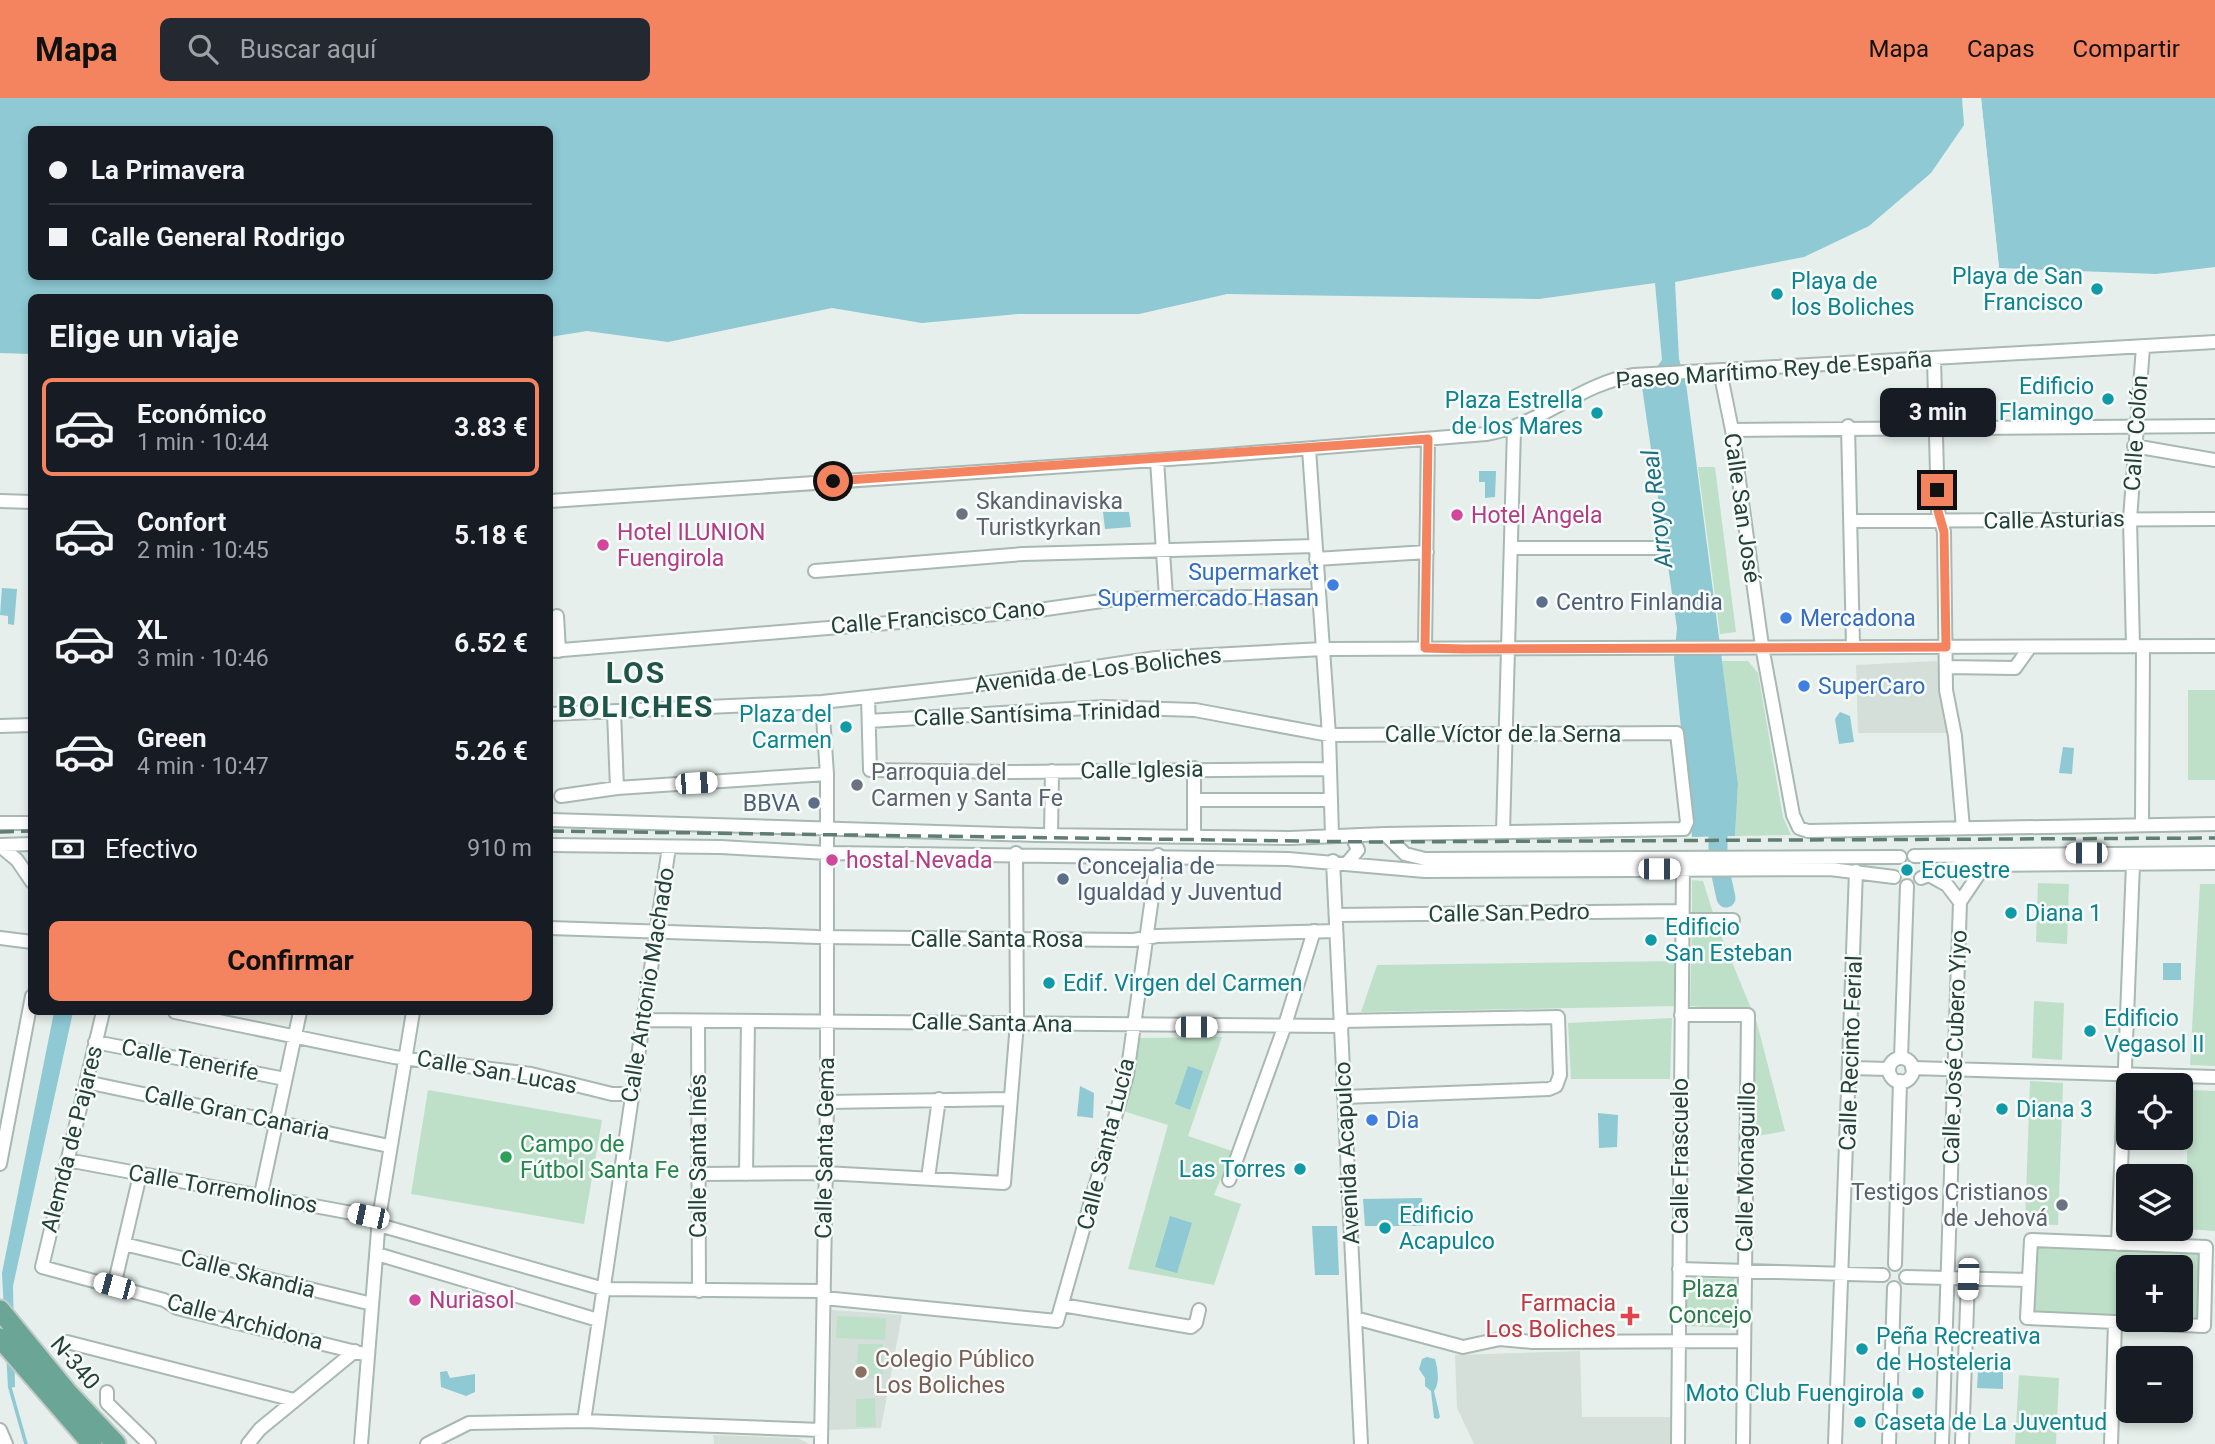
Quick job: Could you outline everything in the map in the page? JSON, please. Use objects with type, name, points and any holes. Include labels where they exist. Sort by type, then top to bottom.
[{"type":"main road","name":"N-340","points":[[0,1310],[30,1348],[116,1444]]},
{"type":"main road","name":"N-340","points":[[0,1338],[92,1444]]},
{"type":"street","name":"Paseo Marítimo Rey de España","points":[[553,500],[1157,460],[1486,435],[1514,429],[1588,387],[1634,375],[2215,342]]},
{"type":"street","name":"Calle Colón","points":[[2142,823],[2138,646],[2130,519],[2143,347]]},
{"type":"street","points":[[1934,359],[1940,521],[1944,532],[1946,667],[1963,828],[2142,823],[2215,824]]},
{"type":"street","name":"Calle San José","points":[[1720,371],[1732,429],[1762,646],[1797,826],[1808,831],[1963,828]]},
{"type":"street","points":[[1732,429],[1848,426],[2215,426]]},
{"type":"street","points":[[1848,426],[1853,646]]},
{"type":"street","points":[[553,820],[827,830],[1194,837],[1503,832],[1514,429]]},
{"type":"street","points":[[1425,648],[1428,439]]},
{"type":"street","points":[[2134,446],[2215,460]]},
{"type":"street","points":[[1309,449],[1329,735],[1332,835]]},
{"type":"street","points":[[1157,460],[1166,597]]},
{"type":"street","points":[[0,501],[28,502]]},
{"type":"street","name":"Calle Asturias","points":[[1850,522],[2215,519]]},
{"type":"street","points":[[815,571],[1023,554],[1164,548],[1315,553],[1427,552]]},
{"type":"street","points":[[1511,548],[1659,548]]},
{"type":"street","name":"Calle Francisco Cano","points":[[554,651],[1032,611],[1116,599],[1318,596]]},
{"type":"street","points":[[554,651],[557,616]]},
{"type":"street","name":"Avenida de Los Boliches","points":[[553,714],[822,702],[1156,659],[1323,649],[2215,646]]},
{"type":"street","points":[[1946,667],[2015,668],[2030,647]]},
{"type":"street","points":[[868,697],[869,721]]},
{"type":"street","name":"Calle Santa Gema","points":[[821,1444],[828,1102],[827,774],[822,702]]},
{"type":"street","name":"Calle Santísima Trinidad","points":[[869,721],[1117,707],[1195,710],[1329,735]]},
{"type":"street","points":[[614,712],[617,788]]},
{"type":"street","name":"Calle Iglesia","points":[[869,721],[870,770],[1330,769]]},
{"type":"street","points":[[0,726],[28,725]]},
{"type":"street","name":"Calle Víctor de la Serna","points":[[1329,735],[1677,733],[1687,822],[1684,829],[1503,832]]},
{"type":"street","points":[[1194,768],[1194,837]]},
{"type":"street","points":[[1051,835],[1052,771]]},
{"type":"street","points":[[561,796],[617,788],[827,774]]},
{"type":"street","points":[[1194,804],[1331,800]]},
{"type":"street","points":[[0,823],[28,823]]},
{"type":"street","points":[[1385,834],[1405,854],[1425,859],[1688,865]]},
{"type":"street","points":[[1308,836],[1301,848],[1304,855],[1314,861]]},
{"type":"street","points":[[1348,862],[1358,850],[1352,836]]},
{"type":"street","points":[[0,845],[28,844]]},
{"type":"street","points":[[0,845],[17,860],[28,876]]},
{"type":"street","points":[[553,845],[827,853],[1158,855],[1333,861],[1425,871],[1914,856],[2215,853]]},
{"type":"street","name":"Calle Antonio Machado","points":[[584,1421],[669,847]]},
{"type":"street","points":[[698,1174],[825,1173],[1004,1183],[1017,1023],[1016,853]]},
{"type":"street","name":"Calle Santa Lucía","points":[[1062,1306],[1127,1075],[1158,855]]},
{"type":"street","points":[[1914,856],[1922,863],[1925,877]]},
{"type":"street","points":[[1894,877],[1892,868],[1900,857]]},
{"type":"street","name":"Avenida Acapulco","points":[[1333,861],[1361,1444]]},
{"type":"street","points":[[1757,862],[1894,877],[1907,886]]},
{"type":"street","points":[[1907,886],[1945,869],[1985,865],[2215,863]]},
{"type":"street","points":[[2124,1073],[2133,864]]},
{"type":"street","name":"Calle Frascuelo","points":[[1678,1444],[1682,916],[1688,865]]},
{"type":"street","name":"Calle José Cubero Yiyo","points":[[1942,1444],[1960,902],[1985,865]]},
{"type":"street","name":"Calle Recinto Ferial","points":[[1835,1444],[1856,871]]},
{"type":"street","name":"Calle José Cubero Yiyo","points":[[1925,877],[1947,885],[1960,902]]},
{"type":"street","points":[[1901,1058],[1907,886]]},
{"type":"street","name":"Calle San Pedro","points":[[1336,915],[1682,916],[1733,920]]},
{"type":"street","name":"Calle Santa Rosa","points":[[553,928],[827,937],[1134,940],[1147,937],[1336,931]]},
{"type":"street","points":[[1229,1180],[1284,1028],[1314,931]]},
{"type":"street","points":[[0,938],[28,942]]},
{"type":"street","points":[[0,1163],[28,1015]]},
{"type":"street","name":"Alemda de Pajares","points":[[42,1267],[102,1015]]},
{"type":"street","name":"Calle San Lucas","points":[[189,1015],[405,1057],[531,1074],[612,1094],[631,1094]]},
{"type":"street","points":[[261,1194],[299,1015]]},
{"type":"street","points":[[361,1444],[379,1221],[389,1146],[412,1015]]},
{"type":"street","name":"Calle Monaguillo","points":[[1681,1015],[1748,1015],[1743,1444]]},
{"type":"street","name":"Calle Santa Ana","points":[[643,1020],[1284,1028],[1558,1017],[1560,1075],[1556,1086],[1344,1097]]},
{"type":"street","name":"Calle Santa Inés","points":[[698,1021],[699,1291]]},
{"type":"street","points":[[746,1174],[748,1021]]},
{"type":"street","name":"Calle Tenerife","points":[[95,1042],[285,1079]]},
{"type":"street","points":[[1901,1058],[1908,1060],[1912,1068],[1910,1077],[1900,1081],[1894,1079],[1889,1069],[1894,1060],[1901,1058]]},
{"type":"street","points":[[1850,1068],[1889,1069]]},
{"type":"street","points":[[1912,1068],[2116,1074]]},
{"type":"street","points":[[2193,1076],[2215,1077]]},
{"type":"street","points":[[1895,1264],[1900,1081]]},
{"type":"street","name":"Calle Gran Canaria","points":[[86,1082],[389,1146]]},
{"type":"street","points":[[928,1178],[939,1099]]},
{"type":"street","points":[[828,1102],[1010,1099]]},
{"type":"street","points":[[2118,1244],[2121,1150]]},
{"type":"street","name":"Calle Torremolinos","points":[[67,1160],[140,1175],[261,1194],[379,1221],[604,1289],[824,1295],[1057,1321],[1062,1306]]},
{"type":"street","points":[[114,1286],[140,1175]]},
{"type":"street","points":[[2031,1240],[2118,1244],[2206,1247],[2210,1287],[2204,1326],[2027,1318],[2031,1240]]},
{"type":"street","name":"Calle Skandia","points":[[124,1244],[372,1304]]},
{"type":"street","points":[[377,1254],[598,1320]]},
{"type":"street","points":[[1895,1264],[1905,1269],[1906,1277],[1901,1286],[1894,1288],[1885,1282],[1883,1275],[1888,1266],[1895,1264]]},
{"type":"street","name":"Calle Archidona","points":[[42,1267],[164,1300],[177,1308],[368,1355]]},
{"type":"street","points":[[1679,1269],[1883,1275]]},
{"type":"street","points":[[1906,1277],[2029,1280]]},
{"type":"street","points":[[1962,1444],[1968,1279]]},
{"type":"street","points":[[1889,1444],[1894,1288]]},
{"type":"street","points":[[1062,1306],[1191,1327],[1196,1322],[1199,1310]]},
{"type":"street","points":[[1355,1318],[1463,1348],[1500,1339],[1533,1342],[1679,1339],[1744,1341]]},
{"type":"street","points":[[2111,1444],[2115,1323]]},
{"type":"street","points":[[66,1342],[294,1400]]},
{"type":"street","points":[[248,1444],[294,1400],[355,1351]]},
{"type":"street","points":[[107,1392],[107,1403],[149,1444]]},
{"type":"street","points":[[427,1444],[469,1423],[584,1421],[821,1430]]},
{"type":"street","points":[[0,1430],[6,1444]]},
{"type":"shaded area","points":[[1937,661],[1948,733],[1858,733],[1856,665]]},
{"type":"shaded area","name":"Colegio Público Los Boliches","points":[[832,1310],[902,1315],[881,1428],[829,1430]]},
{"type":"shaded area","points":[[1580,1351],[1582,1417],[1671,1417],[1671,1444],[1474,1444],[1457,1408],[1455,1355]]},
{"type":"shaded area","points":[[713,1435],[798,1438],[809,1444],[714,1444]]},
{"type":"green space","points":[[1698,467],[1715,467],[1736,632],[1720,634]]},
{"type":"green space","points":[[1722,661],[1748,661],[1758,673],[1783,817],[1791,835],[1735,836],[1738,784]]},
{"type":"green space","points":[[2188,690],[2215,690],[2215,780],[2188,780]]},
{"type":"green space","points":[[1692,880],[1703,881],[1714,916],[1692,917]]},
{"type":"green space","points":[[2038,883],[2069,884],[2067,944],[2036,942]]},
{"type":"green space","points":[[2200,884],[2215,884],[2215,1066],[2190,1065]]},
{"type":"green space","points":[[1692,923],[1716,923],[1757,1023],[1785,1131],[1752,1137],[1749,1012],[1690,1006]]},
{"type":"green space","points":[[1677,961],[1676,1006],[1361,1012],[1377,965]]},
{"type":"green space","points":[[2034,1001],[2064,1003],[2062,1060],[2032,1058]]},
{"type":"green space","points":[[1672,1018],[1670,1079],[1571,1079],[1568,1023]]},
{"type":"green space","points":[[1222,1037],[1188,1136],[1232,1151],[1214,1195],[1241,1204],[1214,1285],[1128,1269],[1168,1125],[1120,1110],[1134,1072],[1139,1038]]},
{"type":"green space","points":[[2030,1081],[2063,1083],[2058,1225],[2025,1224]]},
{"type":"green space","name":"Campo de Fútbol Santa Fe","points":[[428,1090],[602,1120],[584,1224],[411,1194]]},
{"type":"green space","points":[[2193,1090],[2215,1091],[2215,1231],[2193,1230],[2193,1164],[2187,1164],[2187,1150],[2193,1150]]},
{"type":"green space","points":[[2036,1245],[2200,1252],[2197,1319],[2193,1319],[2193,1255],[2116,1255],[2116,1315],[2034,1312]]},
{"type":"green space","name":"Plaza Concejo","points":[[1686,1278],[1734,1279],[1734,1328],[1686,1326]]},
{"type":"green space","points":[[837,1316],[886,1318],[885,1340],[836,1338]]},
{"type":"green space","points":[[858,1344],[883,1344],[883,1378],[857,1378]]},
{"type":"green space","points":[[2019,1375],[2059,1378],[2056,1444],[2015,1444]]},
{"type":"green space","points":[[875,1398],[876,1427],[856,1427],[856,1399]]},
{"type":"water","points":[[0,98],[1962,98],[1964,125],[1931,173],[1869,226],[1804,257],[1675,282],[1679,359],[1686,383],[1738,784],[1735,836],[1692,837],[1674,659],[1677,628],[1642,387],[1662,360],[1655,283],[1539,299],[1227,294],[1139,314],[1019,314],[922,323],[832,308],[668,342],[587,331],[553,337],[553,294],[28,294],[28,354],[0,353]]},
{"type":"water","points":[[1981,98],[2215,98],[2215,267],[2156,274],[1999,268]]},
{"type":"water","points":[[1479,471],[1496,471],[1495,497],[1485,498],[1485,482],[1479,482]]},
{"type":"water","points":[[1103,512],[1129,512],[1131,527],[1105,529]]},
{"type":"water","points":[[2,588],[17,589],[14,625],[8,624],[8,616],[0,615]]},
{"type":"water","points":[[1840,712],[1850,716],[1854,742],[1839,744],[1835,719]]},
{"type":"water","points":[[2063,747],[2074,748],[2072,774],[2059,773]]},
{"type":"water","points":[[2163,963],[2181,963],[2181,980],[2163,980]]},
{"type":"water","points":[[53,1015],[72,1015],[13,1286],[15,1387],[8,1388],[2,1273]]},
{"type":"water","points":[[1188,1066],[1203,1071],[1190,1110],[1175,1104]]},
{"type":"water","points":[[1080,1086],[1094,1093],[1093,1118],[1077,1116]]},
{"type":"water","points":[[1598,1113],[1618,1115],[1617,1147],[1599,1148]]},
{"type":"water","points":[[1422,1198],[1424,1226],[1365,1226],[1363,1199]]},
{"type":"water","points":[[1170,1216],[1192,1223],[1177,1273],[1155,1267]]},
{"type":"water","points":[[1312,1226],[1337,1226],[1339,1275],[1315,1275]]},
{"type":"water","points":[[1422,1359],[1435,1359],[1437,1367],[1438,1380],[1434,1391],[1440,1417],[1438,1419],[1434,1418],[1431,1391],[1425,1386],[1425,1378],[1419,1369]]},
{"type":"water","points":[[447,1371],[450,1378],[475,1374],[475,1392],[466,1396],[441,1387],[440,1372]]},
{"type":"water","points":[[1978,1371],[2003,1372],[2003,1389],[1977,1388]]},
{"type":"pier","points":[[1977,98],[1981,98],[1999,268],[1995,268]]},
{"type":"waterway","name":"Arroyo Real","points":[[1718,812],[1718,861],[1726,898]]},
{"type":"waterway","points":[[10,1388],[26,1444]]},
{"type":"railway","points":[[0,832],[28,831]]},
{"type":"railway","points":[[553,831],[1373,842],[2215,838]]},
{"type":"place","name":"Playa de San Francisco","points":[[2097,289]]},
{"type":"place","name":"Playa de los Boliches","points":[[1777,294]]},
{"type":"place","name":"Edificio Flamingo","points":[[2108,399]]},
{"type":"place","name":"Plaza Estrella de los Mares","points":[[1597,413]]},
{"type":"place","name":"Skandinaviska Turistkyrkan","points":[[962,514]]},
{"type":"place","name":"Hotel Angela","points":[[1457,515]]},
{"type":"place","name":"Hotel ILUNION Fuengirola","points":[[603,545]]},
{"type":"place","name":"Supermarket Supermercado Hasan","points":[[1333,585]]},
{"type":"place","name":"Centro Finlandia","points":[[1542,602]]},
{"type":"place","name":"Mercadona","points":[[1786,618]]},
{"type":"place","name":"SuperCaro","points":[[1804,686]]},
{"type":"place","name":"Plaza del Carmen","points":[[846,727]]},
{"type":"place","name":"Parroquia del Carmen y Santa Fe","points":[[857,785]]},
{"type":"place","name":"BBVA","points":[[814,803]]},
{"type":"place","name":"hostal Nevada","points":[[832,860]]},
{"type":"place","name":"Ecuestre","points":[[1907,870]]},
{"type":"place","name":"Concejalia de Igualdad y Juventud","points":[[1063,879]]},
{"type":"place","name":"Diana 1","points":[[2011,913]]},
{"type":"place","name":"Edificio San Esteban","points":[[1651,940]]},
{"type":"place","name":"Edif. Virgen del Carmen","points":[[1049,983]]},
{"type":"place","name":"Edificio Vegasol II","points":[[2090,1031]]},
{"type":"place","name":"Diana 3","points":[[2002,1109]]},
{"type":"place","name":"Dia","points":[[1372,1120]]},
{"type":"place","name":"Campo de Fútbol Santa Fe","points":[[506,1157]]},
{"type":"place","name":"Las Torres","points":[[1300,1169]]},
{"type":"place","name":"Testigos Cristianos de Jehová","points":[[2062,1205]]},
{"type":"place","name":"Edificio Acapulco","points":[[1385,1228]]},
{"type":"place","name":"Nuriasol","points":[[415,1300]]},
{"type":"place","name":"Farmacia Los Boliches","points":[[1630,1316]]},
{"type":"place","name":"Peña Recreativa de Hosteleria","points":[[1862,1349]]},
{"type":"place","name":"Colegio Público Los Boliches","points":[[861,1372]]},
{"type":"place","name":"Moto Club Fuengirola","points":[[1918,1393]]},
{"type":"place","name":"Caseta de La Juventud","points":[[1860,1422]]},
{"type":"district","name":"LOS BOLICHES","points":[[636,689]]},
{"type":"route","points":[[833,481],[1428,439],[1425,648],[1464,649],[1672,646],[1946,647],[1944,532],[1938,511],[1937,490]]}]
